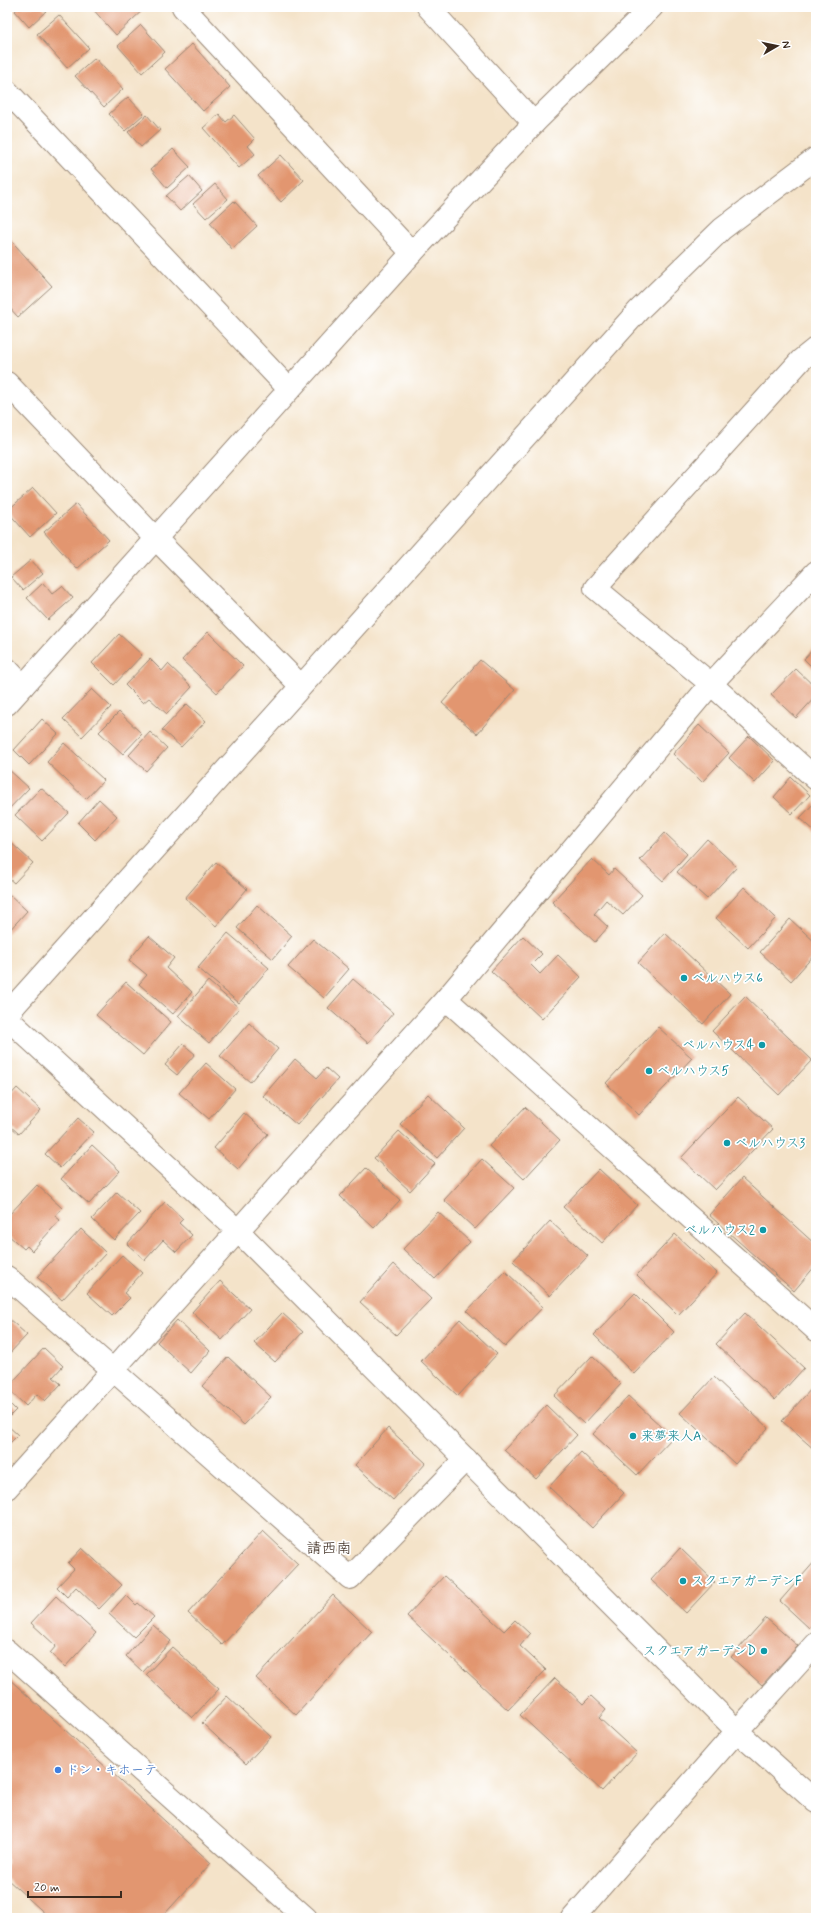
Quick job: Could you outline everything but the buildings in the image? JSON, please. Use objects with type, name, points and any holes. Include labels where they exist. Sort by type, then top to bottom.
[{"type":"street","points":[[183,7],[412,253]]},
{"type":"street","points":[[428,7],[534,123]]},
{"type":"street","points":[[7,704],[412,253],[534,123],[652,7]]},
{"type":"street","points":[[7,91],[289,389]]},
{"type":"street","points":[[7,1014],[639,310],[722,229],[816,158]]},
{"type":"street","points":[[816,348],[801,360],[595,588],[711,684],[816,778]]},
{"type":"street","points":[[7,383],[155,538],[301,686]]},
{"type":"street","points":[[7,1488],[446,999],[711,684],[816,572]]},
{"type":"street","points":[[7,670],[23,686]]},
{"type":"street","points":[[446,999],[816,1330]]},
{"type":"street","points":[[7,1018],[238,1230],[737,1730],[816,1802]]},
{"type":"street","points":[[7,1277],[350,1578],[466,1459]]},
{"type":"street","points":[[573,1918],[737,1730],[816,1644]]},
{"type":"street","points":[[7,1651],[306,1918]]},
{"type":"place","name":"ベルハウス6","points":[[684,978]]},
{"type":"place","name":"ベルハウス4","points":[[762,1045]]},
{"type":"place","name":"ベルハウス5","points":[[649,1071]]},
{"type":"place","name":"ベルハウス3","points":[[727,1143]]},
{"type":"place","name":"ベルハウス2","points":[[763,1230]]},
{"type":"place","name":"来夢来人A","points":[[633,1436]]},
{"type":"place","name":"スクエアガーデンF","points":[[683,1581]]},
{"type":"place","name":"スクエアガーデンD","points":[[764,1651]]},
{"type":"place","name":"ドン・キホーテ","points":[[58,1770]]},
{"type":"district","name":"請西南","points":[[329,1549]]}]
